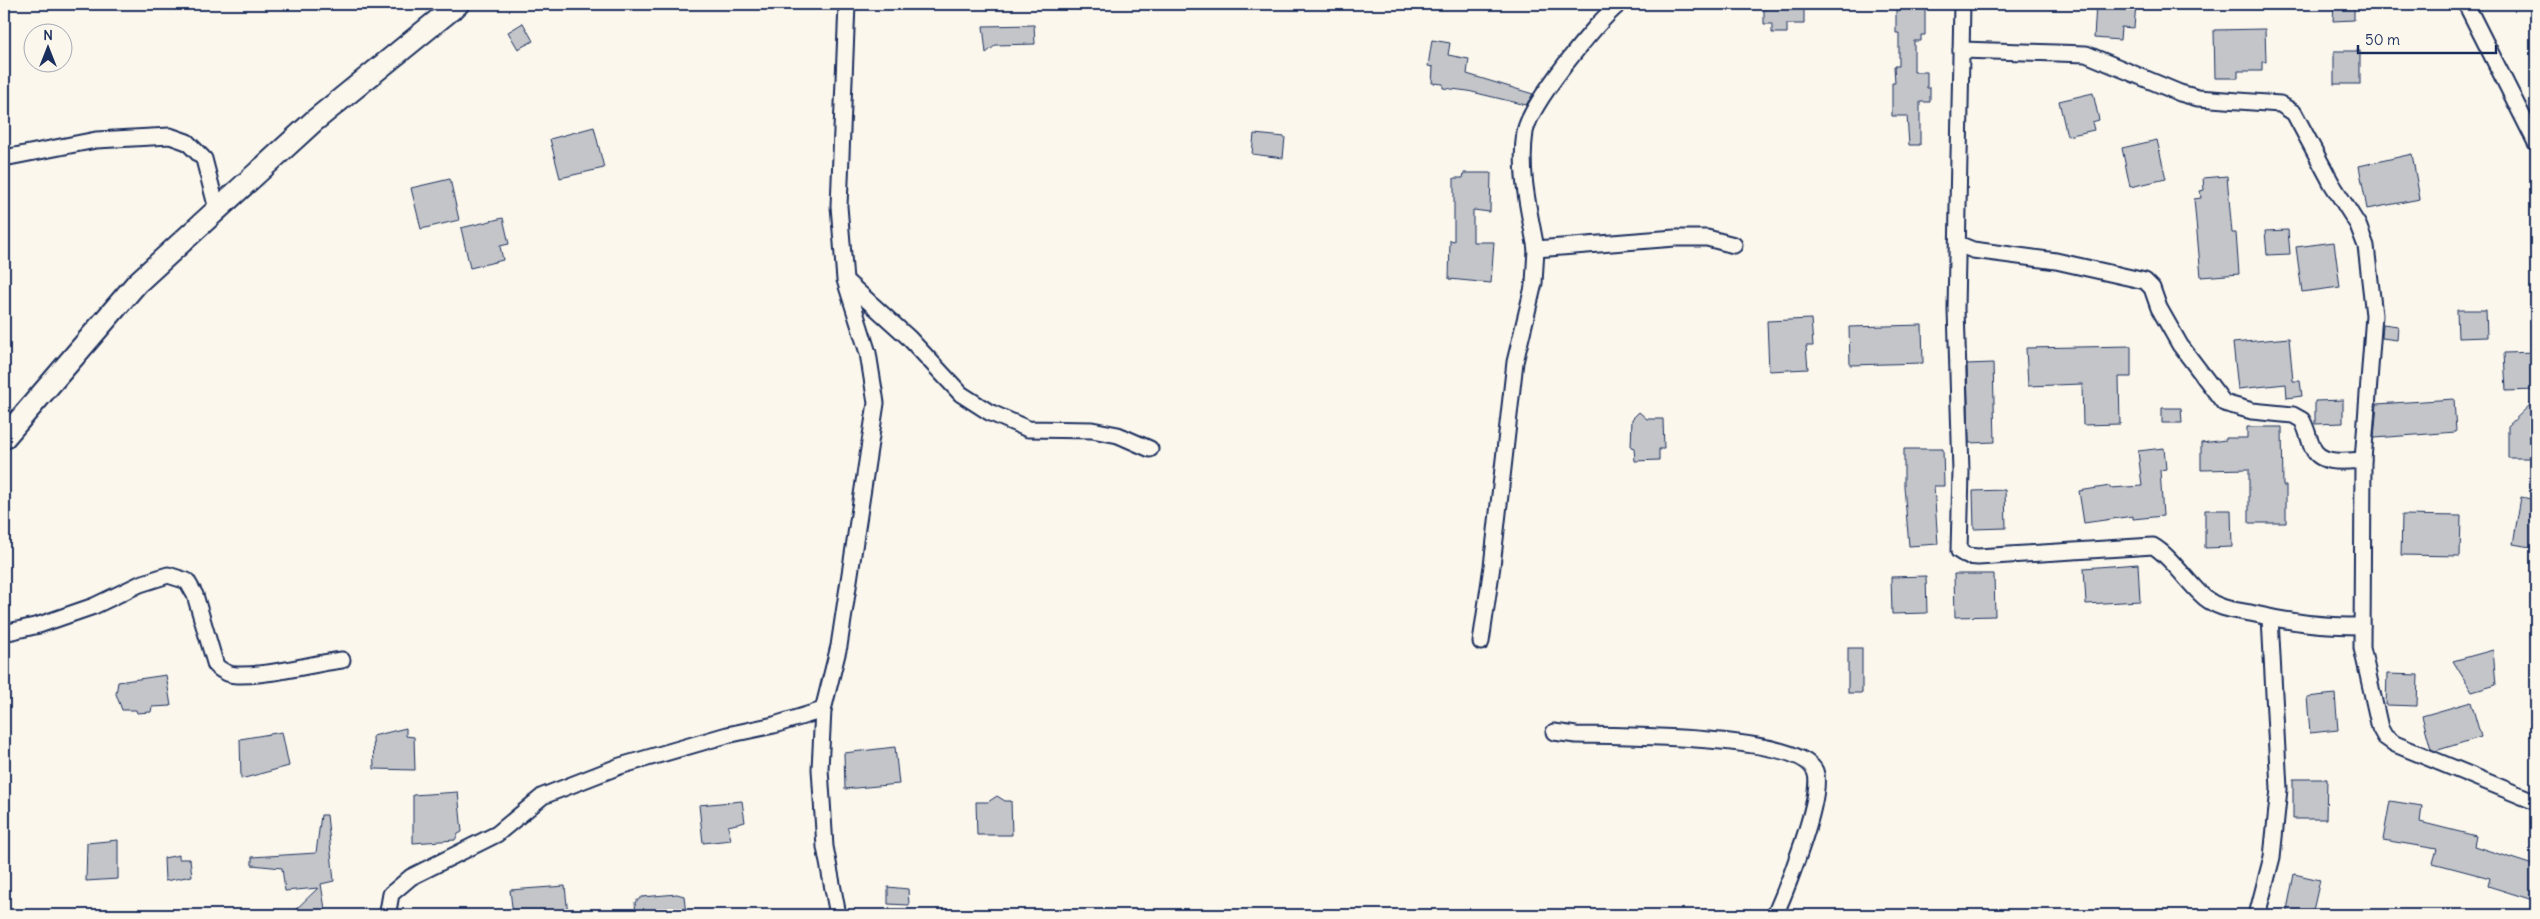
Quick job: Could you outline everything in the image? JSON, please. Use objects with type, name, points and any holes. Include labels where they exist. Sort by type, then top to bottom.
[{"type":"street","points":[[4,438],[137,283],[314,120],[458,4]]},
{"type":"street","points":[[838,915],[825,847],[820,770],[823,710],[839,646],[876,403],[868,353],[844,280],[839,206],[847,4]]},
{"type":"street","points":[[1481,642],[1492,566],[1515,362],[1534,282],[1536,249],[1523,188],[1526,130],[1550,84],[1604,16],[1619,4]]},
{"type":"street","points":[[1962,4],[1956,310],[1961,472],[1960,551],[1967,556],[1978,557],[2153,546],[2163,552],[2171,564],[2205,598],[2223,608],[2316,626],[2362,626]]},
{"type":"street","points":[[2466,4],[2536,143]]},
{"type":"street","points":[[1961,50],[2086,54],[2180,93],[2198,98],[2280,104],[2294,113],[2332,184],[2358,225],[2366,246],[2374,315],[2362,460],[2362,648],[2380,728],[2385,737],[2395,744],[2536,802]]},
{"type":"street","points":[[4,158],[96,140],[170,136],[187,142],[204,159],[216,210]]},
{"type":"street","points":[[1536,249],[1675,238],[1707,238],[1734,245]]},
{"type":"street","points":[[1958,244],[1973,250],[2056,260],[2145,281],[2152,288],[2160,308],[2180,345],[2224,403],[2252,411],[2293,415],[2302,420],[2312,448],[2321,457],[2342,461],[2362,460]]},
{"type":"street","points":[[844,280],[909,338],[961,394],[988,412],[1028,429],[1092,430],[1118,435],[1150,449]]},
{"type":"street","points":[[4,633],[39,625],[76,612],[140,584],[168,575],[187,581],[195,595],[216,666],[223,672],[236,675],[260,673],[342,660]]},
{"type":"street","points":[[2257,915],[2272,857],[2279,789],[2270,618]]},
{"type":"street","points":[[390,915],[388,911],[391,894],[411,877],[497,834],[543,796],[620,766],[727,735],[774,726],[823,710]]},
{"type":"street","points":[[1554,732],[1576,735],[1731,741],[1765,747],[1809,762],[1815,771],[1817,790],[1801,846],[1775,915]]},
{"type":"building","points":[[1764,4],[1804,4],[1804,24],[1787,24],[1787,33],[1772,33],[1772,24],[1764,24]]},
{"type":"building","points":[[1901,4],[1925,4],[1925,35],[1921,35],[1921,41],[1914,41],[1914,72],[1927,72],[1927,88],[1930,88],[1930,102],[1920,102],[1920,145],[1909,145],[1907,116],[1892,116],[1892,83],[1895,83],[1894,66],[1899,66],[1899,33],[1896,33],[1896,9],[1901,9]]},
{"type":"building","points":[[2096,4],[2136,4],[2134,28],[2121,27],[2120,40],[2094,38]]},
{"type":"building","points":[[2334,4],[2354,4],[2354,20],[2333,21]]},
{"type":"building","points":[[523,23],[533,41],[518,49],[508,32]]},
{"type":"building","points":[[1034,25],[1035,44],[996,45],[986,53],[983,26]]},
{"type":"building","points":[[2265,29],[2266,62],[2262,62],[2262,71],[2238,71],[2238,78],[2215,78],[2214,30]]},
{"type":"building","points":[[1432,40],[1450,43],[1448,55],[1469,59],[1467,74],[1533,94],[1526,105],[1468,91],[1443,88],[1443,84],[1432,83],[1433,67],[1428,66]]},
{"type":"building","points":[[2334,51],[2360,51],[2360,84],[2334,84]]},
{"type":"building","points":[[2093,93],[2099,120],[2092,122],[2094,130],[2067,136],[2059,101]]},
{"type":"building","points":[[594,127],[604,168],[560,178],[550,139]]},
{"type":"building","points":[[1254,134],[1285,137],[1283,158],[1252,154]]},
{"type":"building","points":[[2157,140],[2166,179],[2130,187],[2122,148]]},
{"type":"building","points":[[2412,154],[2420,199],[2367,209],[2359,166]]},
{"type":"building","points":[[1464,173],[1491,173],[1490,212],[1473,210],[1473,242],[1494,242],[1491,283],[1449,279],[1450,240],[1454,241],[1454,178],[1463,178]]},
{"type":"building","points":[[2227,176],[2232,233],[2236,233],[2239,274],[2201,277],[2194,199],[2201,198],[2200,191],[2204,190],[2203,178]]},
{"type":"building","points":[[450,179],[459,220],[421,229],[411,188]]},
{"type":"building","points":[[503,218],[509,244],[500,246],[503,260],[470,268],[461,228]]},
{"type":"building","points":[[2288,230],[2290,254],[2267,255],[2265,231]]},
{"type":"building","points":[[2334,242],[2340,287],[2302,292],[2296,247]]},
{"type":"building","points":[[2457,310],[2486,310],[2487,337],[2458,338]]},
{"type":"building","points":[[1811,319],[1813,346],[1806,346],[1808,369],[1769,371],[1767,321]]},
{"type":"building","points":[[2383,324],[2398,326],[2397,340],[2382,338]]},
{"type":"building","points":[[1922,325],[1923,363],[1850,365],[1849,327]]},
{"type":"building","points":[[2289,338],[2293,381],[2300,381],[2302,396],[2287,398],[2286,384],[2238,389],[2233,343]]},
{"type":"building","points":[[2131,346],[2131,377],[2119,377],[2120,424],[2083,425],[2082,384],[2028,386],[2026,348]]},
{"type":"building","points":[[2536,352],[2536,390],[2506,391],[2504,353]]},
{"type":"building","points":[[1993,363],[1995,442],[1969,443],[1967,364]]},
{"type":"building","points":[[2454,399],[2456,432],[2374,438],[2377,404]]},
{"type":"building","points":[[2343,400],[2343,423],[2315,424],[2315,401]]},
{"type":"building","points":[[2532,403],[2533,458],[2508,458],[2508,426]]},
{"type":"building","points":[[2162,408],[2181,408],[2182,423],[2162,423]]},
{"type":"building","points":[[1639,412],[1647,419],[1663,419],[1664,449],[1659,449],[1659,460],[1635,461],[1634,448],[1631,447],[1632,419]]},
{"type":"building","points":[[2247,427],[2282,427],[2283,486],[2286,486],[2286,523],[2249,523],[2249,469],[2201,470],[2201,443],[2226,440],[2226,438],[2247,438]]},
{"type":"building","points":[[2164,448],[2166,469],[2160,470],[2163,516],[2133,519],[2133,516],[2084,523],[2079,491],[2110,486],[2110,488],[2142,486],[2138,451]]},
{"type":"building","points":[[1904,449],[1943,449],[1944,486],[1934,486],[1938,544],[1909,546],[1904,486]]},
{"type":"building","points":[[2005,490],[2006,528],[1974,529],[1973,491]]},
{"type":"building","points":[[2521,497],[2536,500],[2536,548],[2513,544]]},
{"type":"building","points":[[2205,510],[2231,510],[2232,547],[2205,548]]},
{"type":"building","points":[[2402,515],[2461,516],[2460,556],[2401,555]]},
{"type":"building","points":[[2138,564],[2140,601],[2086,604],[2084,568]]},
{"type":"building","points":[[1954,574],[1994,574],[1995,616],[1955,617]]},
{"type":"building","points":[[1926,576],[1927,613],[1892,614],[1891,577]]},
{"type":"building","points":[[1848,648],[1862,648],[1862,693],[1848,693]]},
{"type":"building","points":[[2493,650],[2496,685],[2472,692],[2453,661]]},
{"type":"building","points":[[2387,674],[2418,675],[2417,706],[2386,705]]},
{"type":"building","points":[[166,675],[171,706],[152,707],[151,712],[137,713],[136,710],[122,710],[116,694],[118,682]]},
{"type":"building","points":[[2335,694],[2338,730],[2310,733],[2307,697]]},
{"type":"building","points":[[2471,702],[2481,737],[2435,751],[2431,749],[2422,716]]},
{"type":"building","points":[[406,728],[406,736],[414,737],[415,770],[374,769],[373,736]]},
{"type":"building","points":[[282,732],[289,766],[241,779],[240,739]]},
{"type":"building","points":[[895,747],[899,784],[845,789],[844,753]]},
{"type":"building","points":[[2293,779],[2327,779],[2326,819],[2293,819]]},
{"type":"building","points":[[458,792],[462,832],[458,834],[455,840],[413,843],[413,795]]},
{"type":"building","points":[[997,796],[1005,801],[1011,801],[1012,835],[977,835],[976,802],[988,802]]},
{"type":"building","points":[[742,801],[745,822],[728,826],[731,840],[703,843],[699,805]]},
{"type":"building","points":[[2390,801],[2422,806],[2420,822],[2476,836],[2474,846],[2536,866],[2536,901],[2488,886],[2490,878],[2433,863],[2437,849],[2383,840]]},
{"type":"building","points":[[321,815],[327,815],[334,881],[321,884],[326,915],[290,915],[318,888],[285,891],[282,868],[252,865],[252,857],[316,853]]},
{"type":"building","points":[[118,840],[118,879],[86,881],[87,843]]},
{"type":"building","points":[[179,855],[179,859],[190,859],[192,876],[165,881],[164,858]]},
{"type":"building","points":[[2294,874],[2320,880],[2312,915],[2286,915]]},
{"type":"building","points":[[565,886],[568,915],[513,915],[510,890]]},
{"type":"building","points":[[888,887],[908,889],[909,905],[888,904]]},
{"type":"building","points":[[677,894],[684,896],[686,915],[636,915],[635,902],[642,897]]}]
